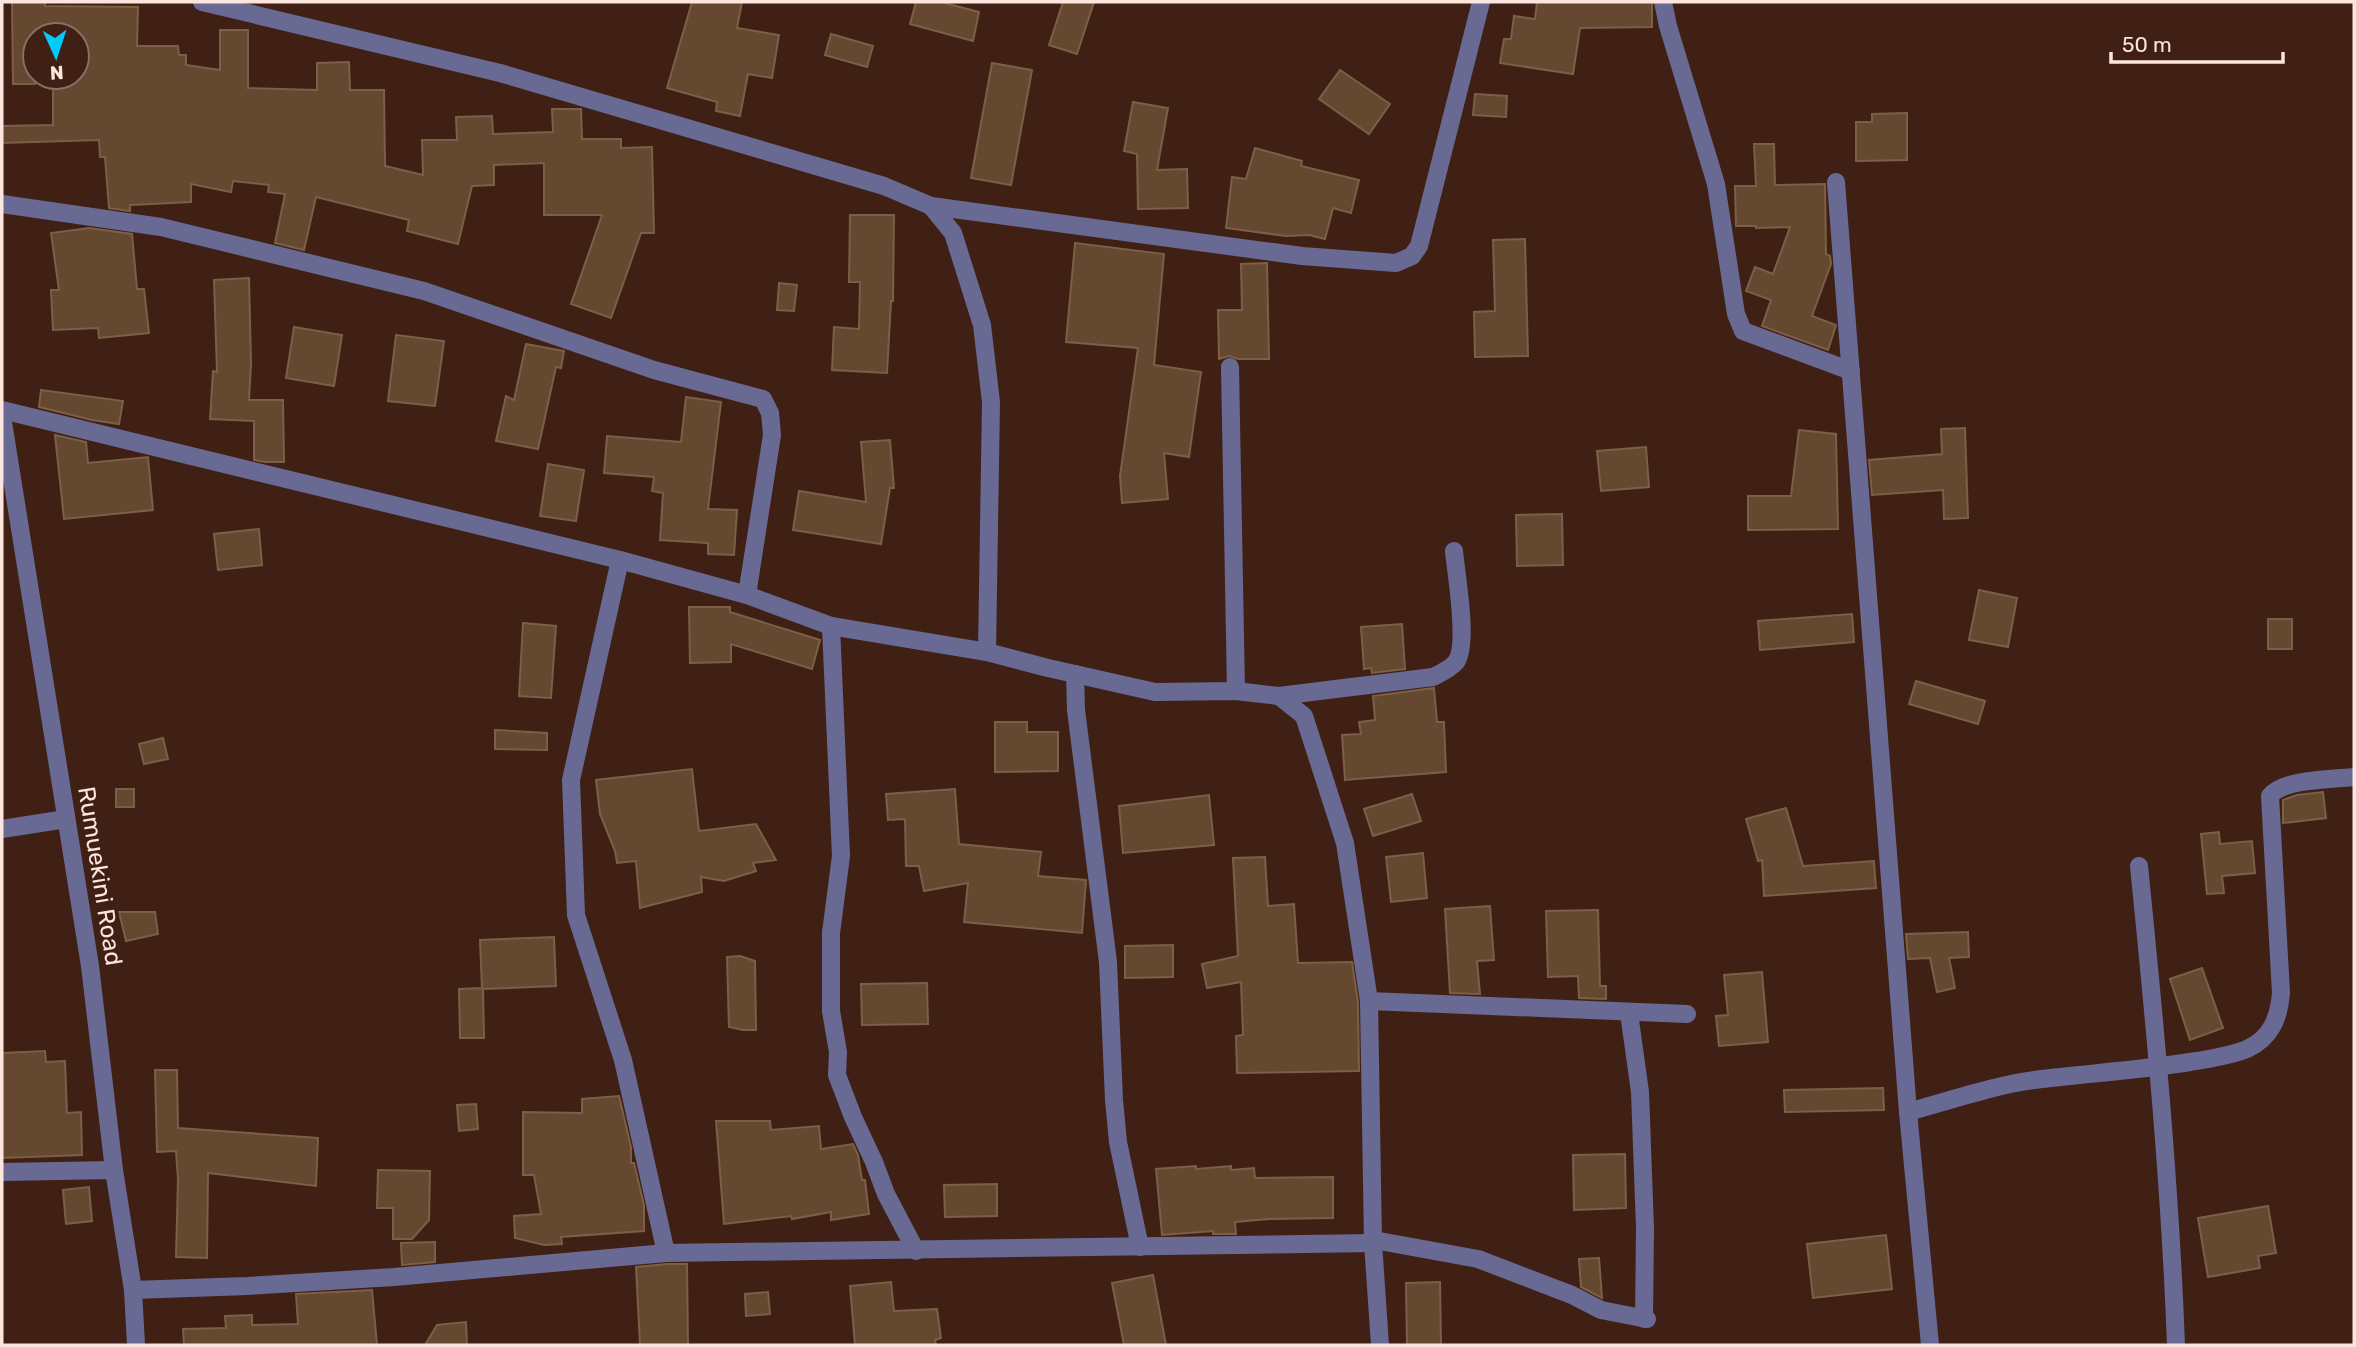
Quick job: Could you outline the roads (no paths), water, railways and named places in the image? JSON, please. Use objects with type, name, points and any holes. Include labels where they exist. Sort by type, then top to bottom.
[{"type":"street","points":[[202,2],[500,73],[884,186],[931,206],[1302,256],[1396,263],[1412,256],[1419,246],[1481,2]]},
{"type":"street","points":[[1663,2],[1716,184],[1736,314],[1743,331],[1851,371]]},
{"type":"street","points":[[1836,182],[1908,1112],[1930,1345]]},
{"type":"street","points":[[2,204],[161,227],[424,291],[654,370],[763,399],[770,413],[772,435],[747,595]]},
{"type":"street","points":[[931,206],[953,233],[982,325],[991,402],[987,652]]},
{"type":"street","points":[[1230,368],[1236,691]]},
{"type":"street","points":[[2,410],[620,560],[747,595],[831,626],[987,652],[1155,692],[1236,691],[1279,696],[1433,677],[1446,671],[1458,660],[1463,642],[1454,551]]},
{"type":"street","name":"Rumuekini Road","points":[[2,416],[90,966],[114,1170],[133,1290],[136,1345]]},
{"type":"street","points":[[620,560],[571,780],[576,915],[623,1060],[666,1253]]},
{"type":"street","points":[[831,626],[841,856],[831,933],[831,1011],[838,1052],[837,1075],[886,1194],[916,1251]]},
{"type":"street","points":[[1075,674],[1076,710],[1107,950],[1118,1142],[1140,1247]]},
{"type":"street","points":[[1279,696],[1304,716],[1345,843],[1369,1001],[1373,1242],[1380,1345]]},
{"type":"street","points":[[1908,1112],[1987,1089],[2040,1079],[2160,1067],[2215,1058],[2248,1048],[2266,1036],[2280,1012],[2281,993],[2270,796],[2280,788],[2299,783],[2354,777]]},
{"type":"street","points":[[2,829],[66,819]]},
{"type":"street","points":[[2138,866],[2160,1067],[2176,1345]]},
{"type":"street","points":[[1369,1001],[1687,1014]]},
{"type":"street","points":[[133,1290],[394,1277],[666,1253],[1373,1242],[1478,1259],[1572,1295],[1601,1310],[1645,1319],[1640,1092],[1629,1013]]},
{"type":"street","points":[[2,1171],[114,1170]]}]
